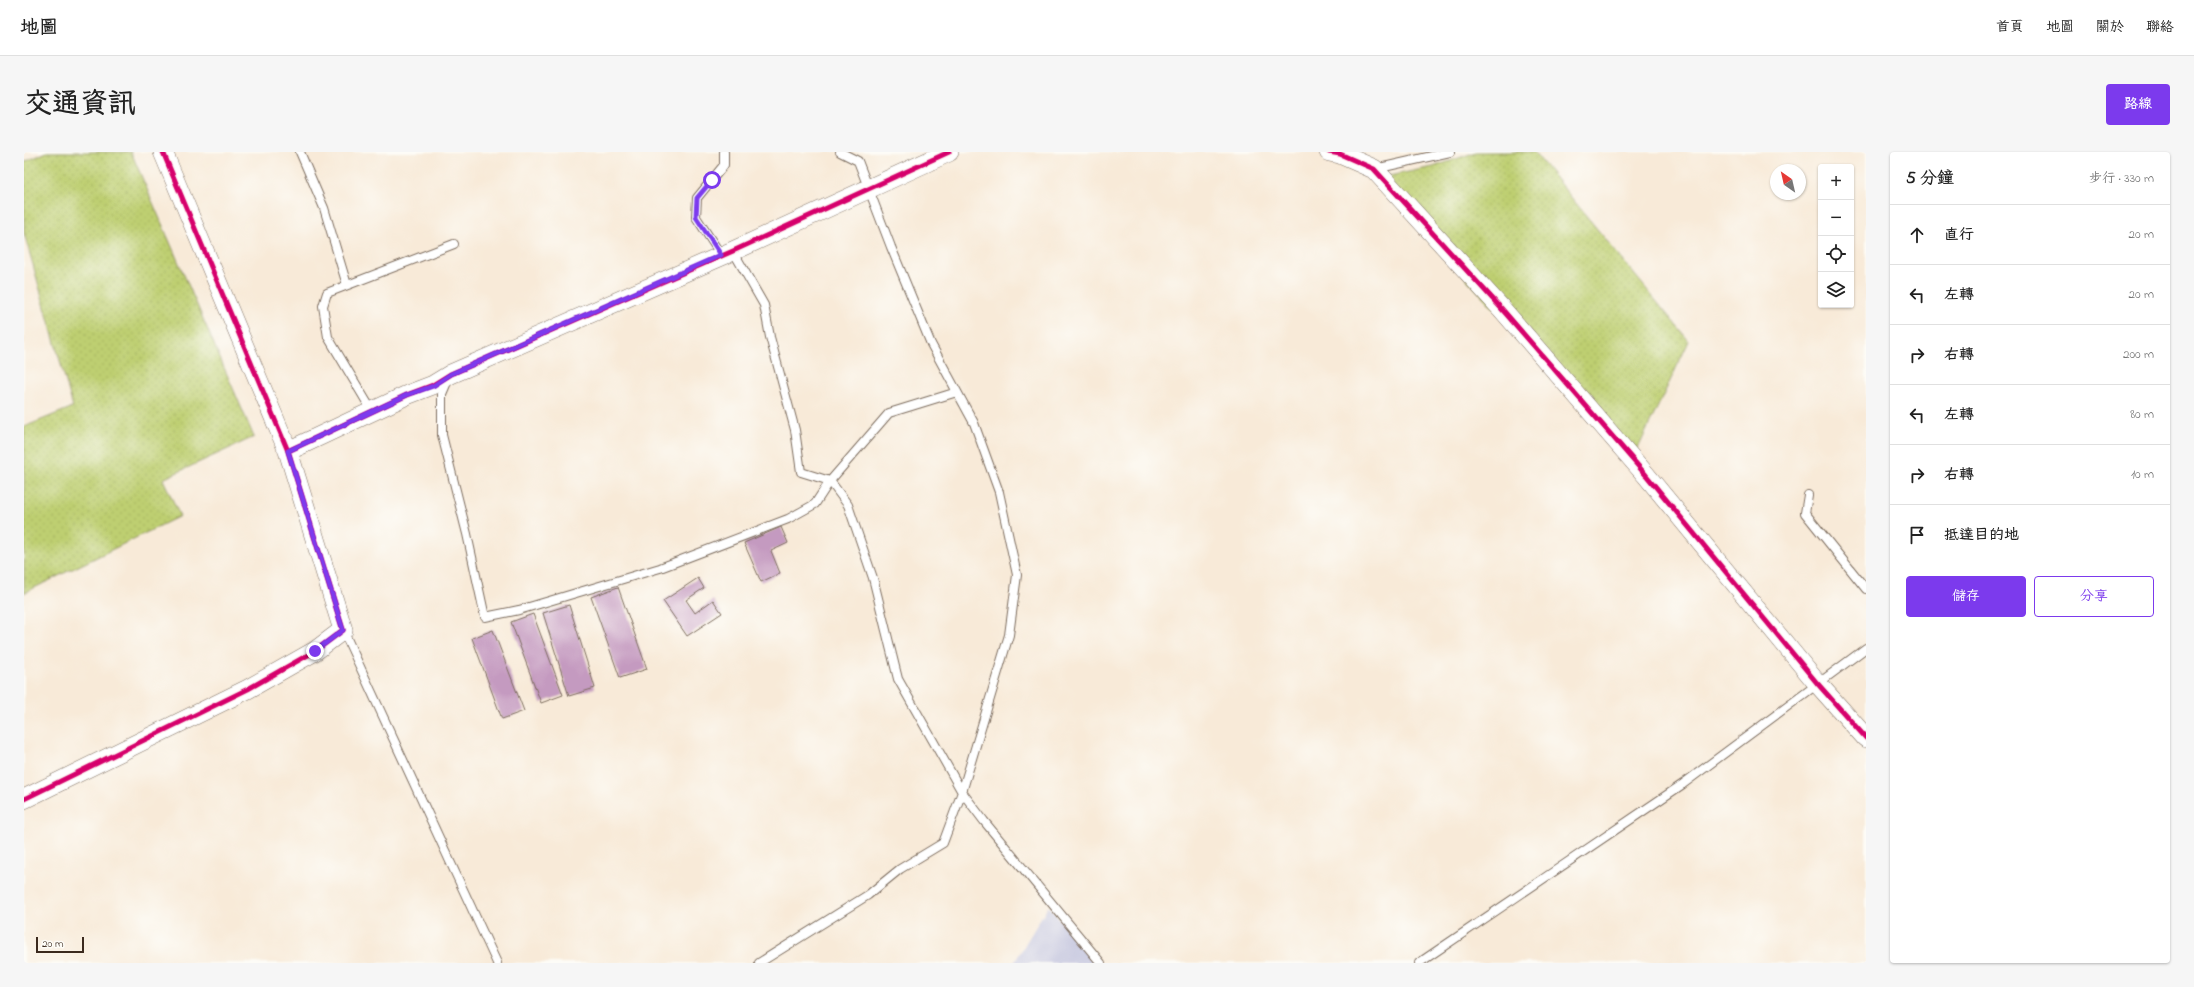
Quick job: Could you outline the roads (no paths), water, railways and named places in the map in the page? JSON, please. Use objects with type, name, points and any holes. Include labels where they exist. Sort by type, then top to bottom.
[{"type":"street","points":[[24,799],[248,688],[315,651],[343,630],[288,451],[163,152]]},
{"type":"street","points":[[288,451],[372,411],[433,386],[451,374],[727,253],[949,152]]},
{"type":"street","points":[[1336,153],[1374,169],[1501,308],[1646,475],[1817,683],[1866,738]]},
{"type":"lane","points":[[300,152],[324,208],[347,285]]},
{"type":"lane","points":[[724,152],[724,165],[697,198],[696,217],[727,253],[764,305],[770,337],[795,430],[801,472],[830,481],[848,504],[873,578],[898,679],[962,792],[1101,963]]},
{"type":"lane","points":[[759,963],[868,894],[900,869],[943,843],[962,792],[1009,635],[1018,575],[999,492],[974,423],[931,344],[891,247],[858,161],[840,152]]},
{"type":"lane","points":[[1374,169],[1450,152]]},
{"type":"lane","points":[[372,411],[328,337],[324,306],[327,293],[454,244]]},
{"type":"lane","points":[[451,374],[442,394],[442,435],[469,541],[485,617],[518,610],[660,568],[788,519],[815,504],[830,481],[889,413],[958,392]]},
{"type":"lane","points":[[1808,495],[1805,513],[1866,589]]},
{"type":"lane","points":[[343,630],[497,963]]},
{"type":"lane","points":[[1419,963],[1683,784],[1866,648]]}]
